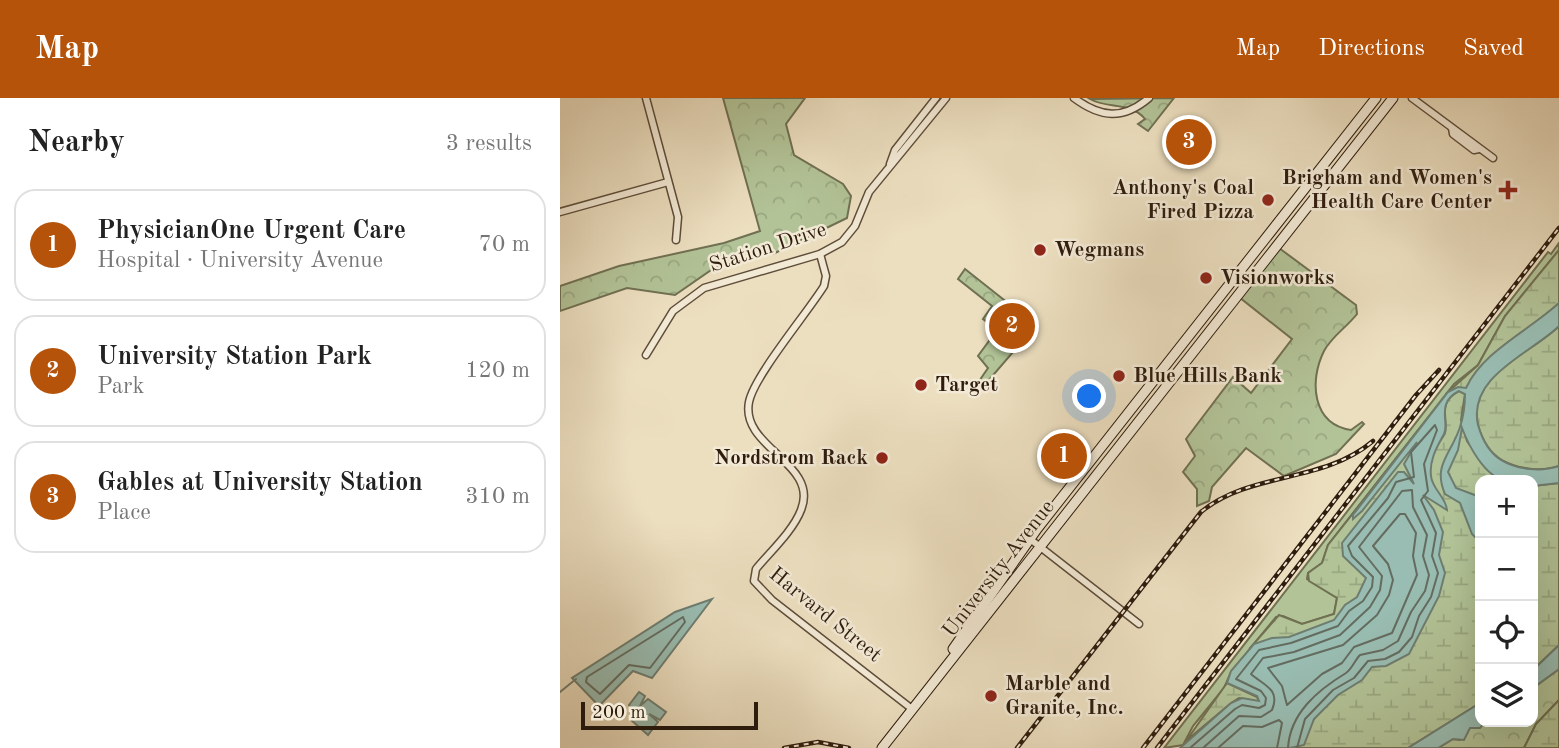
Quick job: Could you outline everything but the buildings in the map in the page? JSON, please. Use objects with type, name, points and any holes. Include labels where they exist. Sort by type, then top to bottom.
[{"type":"main road","name":"University Avenue","points":[[944,666],[968,626],[1030,539],[1376,98]]},
{"type":"main road","name":"University Avenue","points":[[882,748],[1393,98]]},
{"type":"street","points":[[646,98],[678,217],[676,240]]},
{"type":"street","name":"Station Drive","points":[[889,166],[895,150],[936,98]]},
{"type":"street","name":"Station Drive","points":[[646,355],[673,311],[704,288],[837,247],[850,234],[869,192],[946,98]]},
{"type":"street","points":[[1074,98],[1092,110],[1112,115],[1133,110],[1149,98]]},
{"type":"street","points":[[1412,98],[1493,158]]},
{"type":"street","points":[[560,212],[668,182]]},
{"type":"street","name":"Harvard Street","points":[[820,254],[826,276],[824,286],[749,400],[752,426],[798,476],[803,494],[800,513],[756,569],[753,578],[759,589],[772,600],[912,709]]},
{"type":"street","points":[[1030,539],[1139,624]]},
{"type":"green space","points":[[723,98],[805,98],[786,124],[794,155],[843,184],[851,196],[847,218],[775,253],[717,266],[675,295],[627,288],[560,311],[560,286],[619,266],[724,243],[760,231]]},
{"type":"green space","points":[[1174,98],[1148,131],[1138,124],[1145,119],[1133,110],[1090,99]]},
{"type":"green space","points":[[1559,243],[1559,250],[1505,316],[1478,365],[1454,384],[1328,545],[1322,563],[1308,573],[1307,579],[1337,598],[1334,614],[1302,624],[1283,616],[1276,617],[1231,672],[1224,688],[1193,726],[1183,745],[1164,748],[1548,252],[1551,254]]},
{"type":"green space","points":[[1279,248],[1356,305],[1357,314],[1324,351],[1316,375],[1316,388],[1317,400],[1328,419],[1351,430],[1362,422],[1364,424],[1336,454],[1284,476],[1246,448],[1212,487],[1209,501],[1197,506],[1197,489],[1183,472],[1195,456],[1186,439],[1233,377],[1251,393],[1292,339],[1239,297]]},
{"type":"green space","points":[[1559,250],[1559,303],[1495,352],[1466,389],[1448,392],[1478,365],[1505,316]]},
{"type":"green space","points":[[965,269],[1032,322],[1032,330],[982,388],[977,384],[988,368],[978,356],[997,330],[983,319],[992,306],[958,279]]},
{"type":"green space","points":[[1559,326],[1559,466],[1530,469],[1515,466],[1497,457],[1486,445],[1478,425],[1477,408],[1491,379]]},
{"type":"green space","points":[[1459,391],[1465,394],[1461,420],[1467,441],[1486,468],[1495,475],[1475,475],[1475,706],[1408,748],[1253,748],[1308,727],[1317,715],[1330,630],[1251,647],[1279,615],[1302,624],[1334,614],[1337,598],[1309,581],[1308,573],[1322,563],[1328,545],[1421,427],[1436,448],[1445,433],[1445,411],[1452,396]]},
{"type":"green space","points":[[1559,483],[1559,645],[1538,665],[1538,538],[1538,485]]},
{"type":"green space","points":[[1559,669],[1559,700],[1538,722],[1538,684]]},
{"type":"green space","points":[[1227,683],[1257,697],[1259,702],[1239,698],[1186,741]]},
{"type":"green space","points":[[1559,700],[1559,748],[1524,748],[1534,727],[1538,727],[1538,722]]},
{"type":"green space","points":[[1534,727],[1524,748],[1438,748],[1453,739],[1460,740],[1470,728]]},
{"type":"water","points":[[1559,303],[1559,326],[1492,379],[1482,393],[1477,408],[1478,425],[1481,435],[1496,457],[1522,468],[1545,469],[1559,466],[1559,483],[1538,485],[1538,475],[1494,475],[1478,458],[1462,428],[1458,450],[1448,472],[1456,488],[1475,495],[1475,537],[1460,503],[1445,494],[1441,475],[1445,459],[1460,427],[1465,394],[1459,391],[1447,401],[1444,434],[1431,465],[1432,481],[1447,510],[1423,495],[1434,510],[1443,532],[1439,555],[1445,573],[1439,596],[1409,654],[1386,666],[1372,667],[1362,680],[1338,695],[1314,719],[1304,745],[1290,748],[1180,748],[1231,703],[1242,698],[1259,701],[1257,696],[1227,683],[1231,671],[1254,644],[1272,638],[1289,637],[1334,620],[1345,605],[1357,597],[1366,578],[1343,556],[1342,543],[1398,472],[1404,472],[1414,484],[1404,464],[1417,442],[1362,511],[1353,519],[1353,515],[1448,392],[1458,387],[1466,388],[1495,352]]},
{"type":"water","points":[[712,599],[652,678],[633,671],[599,706],[572,678],[675,612]]},
{"type":"water","points":[[1559,645],[1559,669],[1538,684],[1538,665]]},
{"type":"water","points":[[639,692],[645,696],[640,706],[648,699],[666,712],[660,720],[649,714],[658,722],[648,735],[631,720],[633,713],[629,705]]},
{"type":"water","points":[[1475,706],[1475,727],[1481,727],[1470,728],[1464,740],[1453,739],[1438,748],[1408,748]]},
{"type":"waterway","points":[[560,692],[576,679]]},
{"type":"railway","points":[[1157,748],[1559,228]]},
{"type":"railway","points":[[1143,748],[1416,395],[1439,370]]},
{"type":"railway","points":[[1017,748],[1201,512],[1242,490],[1332,464],[1353,455],[1373,441]]},
{"type":"railway","points":[[784,748],[818,742],[849,748]]},
{"type":"place","name":"Gables at University Station","points":[[1189,142]]},
{"type":"place","name":"Brigham and Women's Health Care Center","points":[[1508,190]]},
{"type":"place","name":"Anthony's Coal Fired Pizza","points":[[1268,200]]},
{"type":"place","name":"Wegmans","points":[[1040,250]]},
{"type":"place","name":"Visionworks","points":[[1206,278]]},
{"type":"place","name":"University Station Park","points":[[1012,326]]},
{"type":"place","name":"Blue Hills Bank","points":[[1119,376]]},
{"type":"place","name":"Target","points":[[921,385]]},
{"type":"place","name":"PhysicianOne Urgent Care","points":[[1064,456]]},
{"type":"place","name":"Nordstrom Rack","points":[[882,458]]},
{"type":"place","name":"Marble and Granite, Inc.","points":[[991,696]]}]
